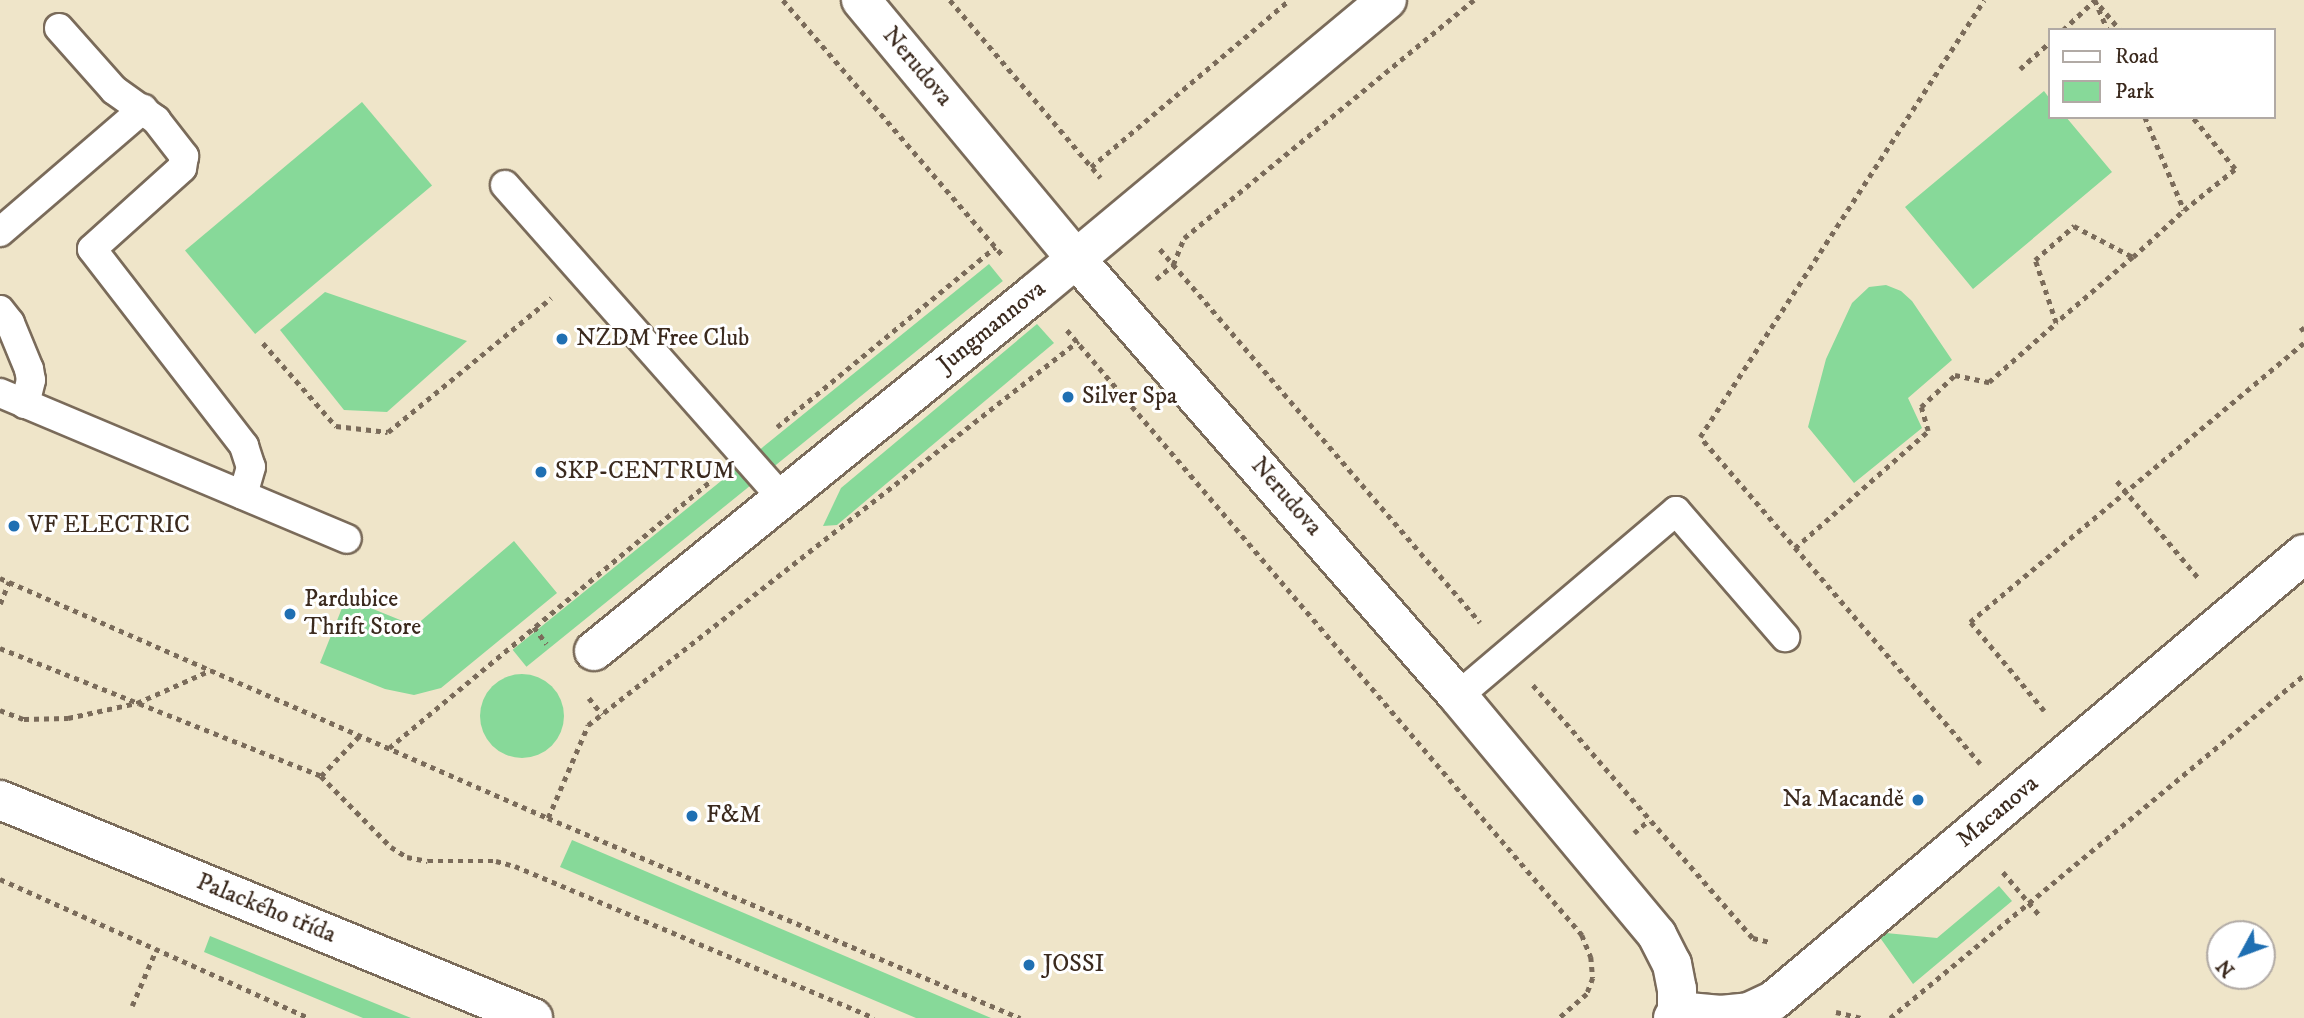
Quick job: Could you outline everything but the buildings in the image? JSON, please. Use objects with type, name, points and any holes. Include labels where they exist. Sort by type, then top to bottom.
[{"type":"street","name":"Nerudova","points":[[861,0],[1076,259],[1458,696],[1657,935],[1672,964],[1675,1014]]},
{"type":"street","name":"Jungmannova","points":[[594,650],[1076,259],[1387,0]]},
{"type":"street","name":"Macanova","points":[[1675,1014],[1721,1015],[1749,1012],[1773,1001],[2304,554]]},
{"type":"street","name":"Palackého třída","points":[[0,800],[533,1018]]},
{"type":"lane","points":[[59,28],[98,75],[143,109],[181,150],[184,163],[177,174],[92,250],[244,446],[251,467],[243,495]]},
{"type":"lane","points":[[0,232],[143,109]]},
{"type":"lane","points":[[505,185],[782,498]]},
{"type":"lane","points":[[0,310],[10,323],[31,380],[12,398],[347,539]]},
{"type":"lane","points":[[1458,696],[1676,511],[1785,638]]},
{"type":"path","points":[[389,748],[995,247],[783,0]]},
{"type":"path","points":[[950,0],[1091,167],[1289,0]]},
{"type":"path","points":[[1474,0],[1184,238],[1173,265],[1753,938],[1770,942]]},
{"type":"path","points":[[1983,767],[1700,436],[1984,0]]},
{"type":"path","points":[[2065,28],[2095,0]]},
{"type":"path","points":[[2095,0],[2107,28]]},
{"type":"path","points":[[2095,0],[2118,28]]},
{"type":"path","points":[[2020,69],[2048,44]]},
{"type":"path","points":[[2145,119],[2183,210]]},
{"type":"path","points":[[1795,548],[1928,431],[1921,407],[1955,375],[1989,382],[2183,210],[2235,169],[2194,119]]},
{"type":"path","points":[[2056,323],[2035,260],[2074,226],[2133,257]]},
{"type":"path","points":[[263,343],[336,426],[387,432],[583,272]]},
{"type":"path","points":[[548,818],[588,725],[1077,342],[1582,934],[1591,957],[1593,978],[1587,994],[1559,1018]]},
{"type":"path","points":[[2046,713],[1970,622],[2304,344]]},
{"type":"path","points":[[2117,481],[2230,616]]},
{"type":"path","points":[[0,578],[548,818],[1020,1018]]},
{"type":"path","points":[[0,604],[9,582]]},
{"type":"path","points":[[0,648],[321,776],[391,847],[407,857],[428,861],[496,861],[514,866],[874,1018]]},
{"type":"path","points":[[0,710],[24,719],[68,718],[137,704],[211,670]]},
{"type":"path","points":[[1891,1018],[2304,675]]},
{"type":"path","points":[[321,776],[361,734]]},
{"type":"path","points":[[1972,834],[2041,917]]},
{"type":"path","points":[[0,879],[309,1018]]},
{"type":"path","points":[[132,1006],[156,950]]},
{"type":"green space","points":[[2044,91],[2048,96],[2048,119],[2068,119],[2112,172],[1973,289],[1905,207]]},
{"type":"green space","points":[[362,102],[432,185],[255,334],[185,250]]},
{"type":"green space","points":[[989,264],[1003,281],[526,667],[513,650]]},
{"type":"green space","points":[[1886,285],[1901,291],[1912,301],[1952,360],[1908,398],[1922,428],[1854,483],[1808,427],[1826,359],[1852,303],[1869,287]]},
{"type":"green space","points":[[325,292],[467,341],[387,412],[344,410],[280,330]]},
{"type":"green space","points":[[1037,324],[1054,343],[837,525],[823,526],[841,488]]},
{"type":"green space","points":[[514,541],[557,593],[441,688],[414,695],[385,689],[320,663],[346,598],[415,626]]},
{"type":"green space","points":[[522,674],[538,677],[552,686],[561,700],[564,716],[561,732],[552,746],[538,755],[522,758],[506,755],[492,746],[483,732],[480,716],[483,700],[492,686],[506,677]]},
{"type":"green space","points":[[572,840],[991,1018],[916,1018],[560,867]]},
{"type":"green space","points":[[1999,886],[2012,901],[1913,984],[1876,932],[1937,938]]},
{"type":"green space","points":[[210,936],[411,1018],[363,1018],[204,952]]},
{"type":"place","name":"NZDM Free Club","points":[[562,339]]},
{"type":"place","name":"Silver Spa","points":[[1068,397]]},
{"type":"place","name":"SKP-CENTRUM","points":[[541,472]]},
{"type":"place","name":"VF ELECTRIC","points":[[14,526]]},
{"type":"place","name":"Pardubice Thrift Store","points":[[290,614]]},
{"type":"place","name":"Na Macandě","points":[[1918,800]]},
{"type":"place","name":"F&M","points":[[692,816]]},
{"type":"place","name":"JOSSI","points":[[1029,965]]}]
